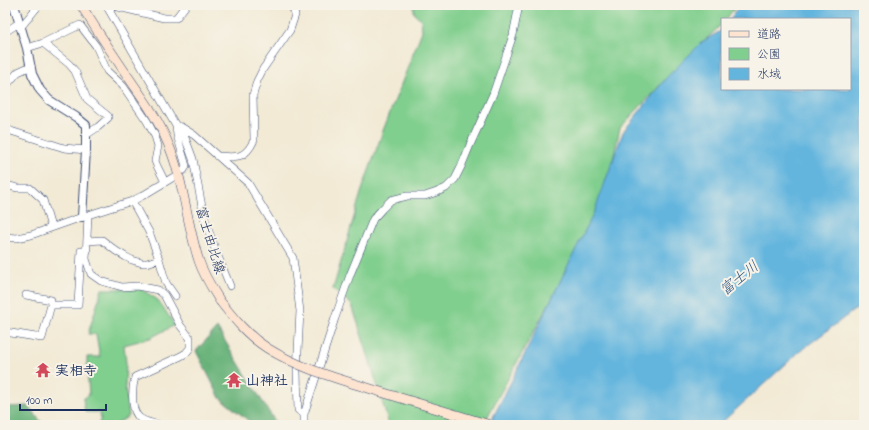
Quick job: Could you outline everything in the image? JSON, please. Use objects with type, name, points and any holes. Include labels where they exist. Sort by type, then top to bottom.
[{"type":"main road","name":"富士由比線","points":[[81,5],[154,114],[167,141],[176,165],[199,261],[208,282],[234,320],[249,335],[266,348],[303,367],[490,425]]},
{"type":"street","points":[[14,5],[27,48],[32,74],[40,90],[49,100],[86,124],[86,259],[91,274],[101,281],[122,288],[137,286],[158,290],[164,295],[180,325],[190,338],[190,348],[186,353],[135,377],[133,383],[133,403],[137,416],[145,422],[160,425]]},
{"type":"street","points":[[5,32],[20,25],[39,5]]},
{"type":"street","points":[[106,5],[179,126],[193,159],[204,217],[230,286]]},
{"type":"street","points":[[110,5],[164,18],[176,18],[186,5]]},
{"type":"street","points":[[217,156],[240,156],[248,151],[251,146],[254,140],[253,96],[257,81],[263,69],[290,30],[295,15],[294,9],[296,5]]},
{"type":"street","points":[[304,425],[304,414],[340,304],[373,219],[391,200],[407,196],[425,196],[446,188],[455,179],[462,167],[470,145],[493,94],[509,47],[519,5]]},
{"type":"street","points":[[27,48],[43,43],[80,25],[96,46],[106,71],[123,86],[153,131],[158,146],[155,161],[165,182]]},
{"type":"street","points":[[43,43],[69,64],[75,71],[87,99],[108,116],[108,118],[98,127],[86,135]]},
{"type":"street","points":[[6,83],[18,72],[31,66]]},
{"type":"street","points":[[179,126],[194,135],[248,183],[293,258],[300,311],[298,410],[304,414]]},
{"type":"street","points":[[179,126],[177,135],[186,166],[184,170]]},
{"type":"street","points":[[5,128],[64,148],[86,150]]},
{"type":"street","points":[[5,237],[17,238],[31,235],[51,227],[132,201],[172,178]]},
{"type":"street","points":[[5,185],[18,188],[30,188],[43,200],[51,227]]},
{"type":"street","points":[[132,201],[149,232],[166,283],[175,296]]},
{"type":"street","points":[[87,241],[102,240],[126,257],[142,263],[159,259]]},
{"type":"street","points":[[51,304],[78,306],[81,251],[87,251]]},
{"type":"street","points":[[5,332],[42,338],[51,300],[26,295]]},
{"type":"green space","points":[[414,5],[737,5],[727,18],[721,18],[721,25],[683,61],[620,128],[603,204],[483,425],[389,425],[352,305],[333,289],[361,193],[384,128],[422,31],[421,19],[414,13]]},
{"type":"green space","points":[[102,289],[141,289],[158,300],[175,325],[150,338],[124,345],[126,363],[125,387],[129,416],[115,425],[98,425],[101,418],[99,412],[85,412],[83,399],[89,395],[87,357],[100,357],[96,334],[88,334]]},
{"type":"green space","points":[[217,328],[277,425],[248,425],[249,421],[220,398],[196,351]]},
{"type":"green space","points":[[28,406],[44,425],[5,425],[5,407]]},
{"type":"water","name":"富士川","points":[[740,5],[864,5],[864,305],[853,311],[799,352],[719,425],[489,425],[595,210],[623,132],[667,77],[702,42],[721,31],[721,90],[851,90],[851,18],[731,18]]},
{"type":"place","name":"実相寺","points":[[43,370]]},
{"type":"place","name":"山神社","points":[[234,380]]}]
